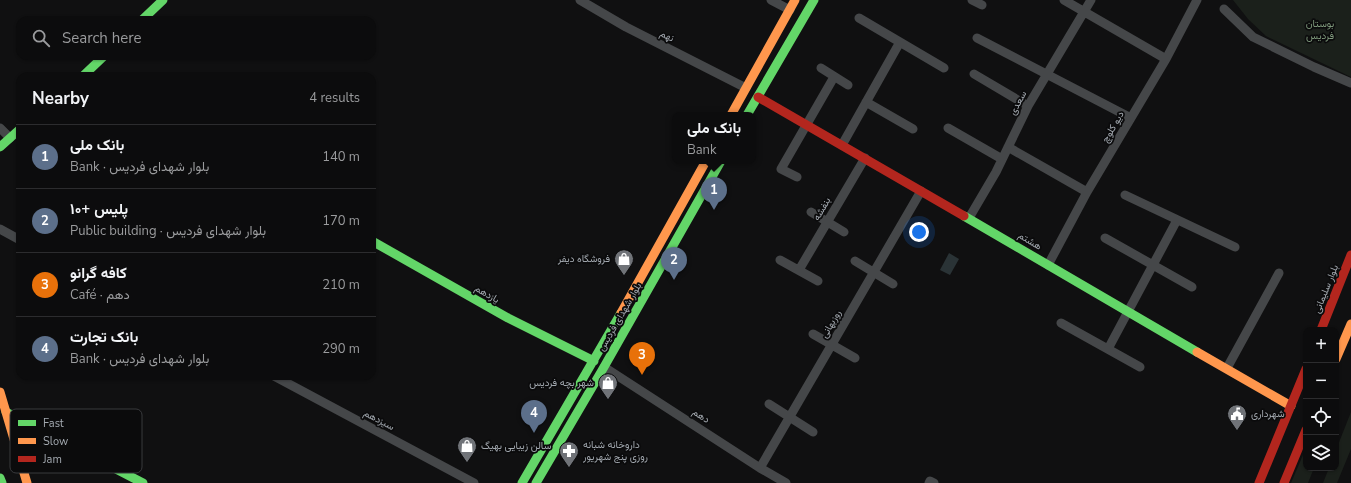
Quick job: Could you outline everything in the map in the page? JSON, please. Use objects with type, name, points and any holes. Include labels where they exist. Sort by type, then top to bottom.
[{"type":"main road","points":[[733,112],[795,0]]},
{"type":"main road","points":[[749,112],[814,0]]},
{"type":"main road","points":[[146,16],[160,3]]},
{"type":"main road","points":[[86,72],[100,60]]},
{"type":"main road","name":"هشتم","points":[[758,97],[1291,406]]},
{"type":"main road","points":[[0,147],[16,133]]},
{"type":"main road","name":"بلوار شهدای فردیس","points":[[522,483],[594,361],[704,164]]},
{"type":"main road","name":"بلوار شهدای فردیس","points":[[536,483],[719,164]]},
{"type":"main road","name":"یازدهم","points":[[376,242],[508,318],[594,361]]},
{"type":"main road","name":"بلوار سلیمانی","points":[[1322,327],[1351,255]]},
{"type":"main road","points":[[1339,352],[1351,324]]},
{"type":"main road","points":[[1259,483],[1303,376]]},
{"type":"main road","points":[[0,392],[10,426]]},
{"type":"main road","points":[[6,412],[10,414]]},
{"type":"main road","points":[[1284,483],[1304,435]]},
{"type":"main road","points":[[24,473],[27,483]]},
{"type":"main road","points":[[124,473],[143,483]]},
{"type":"main road","points":[[0,478],[2,483]]},
{"type":"street","points":[[149,0],[160,3]]},
{"type":"street","name":"نهم","points":[[580,0],[626,27],[746,88]]},
{"type":"street","points":[[772,0],[790,10]]},
{"type":"street","points":[[972,0],[982,5]]},
{"type":"street","points":[[1064,0],[1166,59]]},
{"type":"street","name":"سعدی","points":[[969,218],[989,185],[1028,106],[1090,0]]},
{"type":"street","name":"دیو کلوچ","points":[[1048,265],[1087,192],[1166,59],[1197,0]]},
{"type":"street","points":[[1224,9],[1253,37],[1314,67],[1351,83]]},
{"type":"street","points":[[859,18],[944,68]]},
{"type":"street","points":[[977,38],[1131,118]]},
{"type":"street","points":[[842,145],[900,42]]},
{"type":"street","points":[[821,68],[848,85]]},
{"type":"street","points":[[974,74],[1028,106]]},
{"type":"street","points":[[797,177],[781,169],[834,77]]},
{"type":"street","points":[[866,102],[913,129]]},
{"type":"street","points":[[0,128],[10,138]]},
{"type":"street","points":[[948,128],[1002,159]]},
{"type":"street","points":[[1008,147],[1087,192]]},
{"type":"street","name":"بنفشه","points":[[799,270],[865,158]]},
{"type":"street","name":"روزبهانی","points":[[760,468],[921,191]]},
{"type":"street","points":[[1125,195],[1235,247]]},
{"type":"street","points":[[811,212],[844,232]]},
{"type":"street","points":[[1108,349],[1177,220]]},
{"type":"street","points":[[3,232],[16,238]]},
{"type":"street","points":[[1104,238],[1192,287]]},
{"type":"street","points":[[780,260],[818,281]]},
{"type":"street","points":[[855,261],[893,284]]},
{"type":"street","points":[[1227,368],[1279,273]]},
{"type":"street","points":[[1061,324],[1140,367]]},
{"type":"street","points":[[813,334],[855,358]]},
{"type":"street","name":"دهم","points":[[604,367],[760,468],[786,483]]},
{"type":"street","name":"سیزدهم","points":[[281,380],[474,483]]},
{"type":"street","points":[[769,404],[813,432]]},
{"type":"green space","name":"بوستان فردیس","points":[[1233,0],[1351,0],[1351,77],[1266,36],[1248,19]]},
{"type":"green space","points":[[1351,412],[1351,449],[1337,483],[1323,483],[1328,471],[1339,471],[1339,442]]},
{"type":"green space","points":[[1303,455],[1303,471],[1313,471],[1308,483],[1291,483]]},
{"type":"shaded area","points":[[949,253],[959,259],[950,275],[940,270]]},
{"type":"traffic: fast","points":[[146,16],[163,0]]},
{"type":"traffic: fast","points":[[749,112],[814,0]]},
{"type":"traffic: fast","points":[[87,72],[100,60]]},
{"type":"traffic: fast","points":[[0,147],[16,133]]},
{"type":"traffic: fast","points":[[536,483],[719,164]]},
{"type":"traffic: fast","points":[[964,216],[1197,352]]},
{"type":"traffic: fast","points":[[376,243],[508,318],[594,361]]},
{"type":"traffic: fast","points":[[522,483],[621,313]]},
{"type":"traffic: fast","points":[[6,412],[10,414]]},
{"type":"traffic: fast","points":[[124,473],[143,483]]},
{"type":"traffic: fast","points":[[0,478],[2,483]]},
{"type":"traffic: slow","points":[[733,112],[795,0]]},
{"type":"traffic: slow","points":[[621,313],[704,164]]},
{"type":"traffic: slow","points":[[1339,352],[1351,324]]},
{"type":"traffic: slow","points":[[1197,352],[1291,406]]},
{"type":"traffic: slow","points":[[0,392],[10,426]]},
{"type":"traffic: slow","points":[[24,473],[27,483]]},
{"type":"traffic: jam","points":[[758,97],[964,216]]},
{"type":"traffic: jam","points":[[1322,327],[1351,255]]},
{"type":"traffic: jam","points":[[1259,483],[1303,376]]},
{"type":"traffic: jam","points":[[1284,483],[1304,435]]},
{"type":"place","name":"بانک ملی","points":[[714,210]]},
{"type":"place","name":"فروشگاه دیفر","points":[[624,276]]},
{"type":"place","name":"پلیس +۱۰","points":[[674,280]]},
{"type":"place","name":"کافه گرانو","points":[[642,375]]},
{"type":"place","name":"شهر بچه فردیس","points":[[608,400]]},
{"type":"place","name":"شهرداری","points":[[1237,431]]},
{"type":"place","name":"بانک تجارت","points":[[534,433]]},
{"type":"place","name":"سالن زیبایی بهیگ","points":[[467,463]]},
{"type":"place","name":"داروخانه شبانه روزی پنج شهریور","points":[[569,468]]}]
